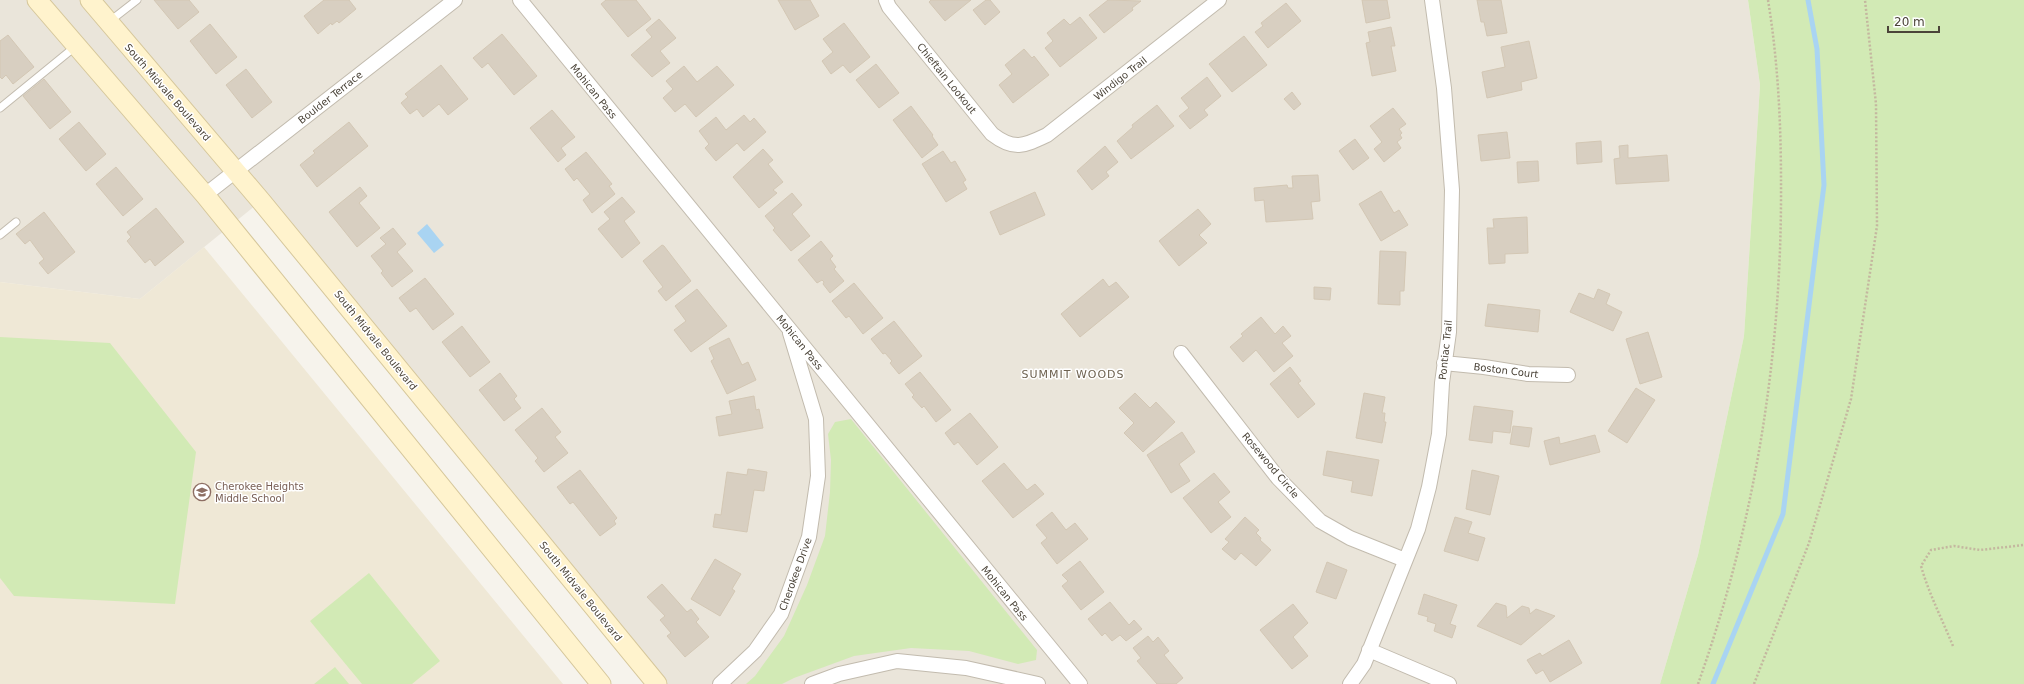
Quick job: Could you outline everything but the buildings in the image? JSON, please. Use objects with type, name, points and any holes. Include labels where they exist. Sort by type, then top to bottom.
[{"type":"main road","points":[[37,0],[205,194],[601,684]]},
{"type":"main road","name":"South Midvale Boulevard","points":[[90,0],[236,171],[658,684]]},
{"type":"street","name":"Boulder Terrace","points":[[205,194],[455,0]]},
{"type":"street","name":"Mohican Pass","points":[[520,0],[1080,684]]},
{"type":"street","name":"Chieftain Lookout","points":[[886,0],[889,7],[992,134],[1004,143],[1016,146]]},
{"type":"street","name":"Windigo Trail","points":[[1016,146],[1028,144],[1048,134],[1219,0]]},
{"type":"street","name":"Pontiac Trail","points":[[1350,684],[1364,664],[1418,529],[1429,486],[1439,434],[1444,363],[1448,332],[1452,190],[1444,88],[1432,0]]},
{"type":"street","name":"Cherokee Drive","points":[[720,684],[755,651],[781,614],[809,537],[818,476],[816,419],[788,327]]},
{"type":"street","name":"Rosewood Circle","points":[[1180,353],[1278,478],[1320,521],[1350,538],[1405,560]]},
{"type":"street","name":"Boston Court","points":[[1444,363],[1528,374],[1568,375]]},
{"type":"street","points":[[1369,650],[1449,684]]},
{"type":"street","points":[[812,684],[839,674],[897,661],[966,668],[1038,684]]},
{"type":"lane","points":[[108,22],[137,0]]},
{"type":"lane","points":[[0,108],[77,46]]},
{"type":"lane","points":[[0,235],[16,222]]},
{"type":"path","points":[[1698,684],[1733,572],[1763,435],[1773,357],[1781,244],[1781,113],[1768,0]]},
{"type":"path","points":[[1754,684],[1809,543],[1851,399],[1877,226],[1876,104],[1865,0]]},
{"type":"path","points":[[1953,646],[1940,613],[1928,591],[1921,566],[1931,550],[1954,546],[1980,550],[2009,548],[2024,545]]},
{"type":"shaded area","points":[[0,0],[1748,0],[1760,85],[1744,336],[1698,555],[1660,684],[657,684],[261,201],[140,299],[0,282]]},
{"type":"shaded area","name":"Cherokee Heights Middle School","points":[[204,247],[563,684],[0,684],[0,282],[140,299]]},
{"type":"green space","points":[[1748,0],[2024,0],[2024,684],[1660,684],[1698,555],[1744,336],[1760,85]]},
{"type":"green space","points":[[0,337],[110,343],[196,452],[175,604],[14,596],[0,578]]},
{"type":"green space","points":[[851,419],[1037,650],[1036,660],[1018,664],[969,651],[911,648],[854,656],[794,678],[782,684],[746,684],[755,676],[784,636],[807,585],[825,536],[830,492],[831,460],[828,434],[835,422]]},
{"type":"green space","points":[[369,573],[440,661],[412,684],[362,684],[310,621]]},
{"type":"green space","points":[[335,667],[349,684],[314,684]]},
{"type":"water","points":[[427,224],[444,245],[434,253],[417,233]]},
{"type":"waterway","points":[[1713,684],[1783,514],[1824,185],[1817,49],[1808,0]]},
{"type":"place","name":"Cherokee Heights Middle School","points":[[202,492]]},
{"type":"district","name":"SUMMIT WOODS","points":[[1073,374]]}]
